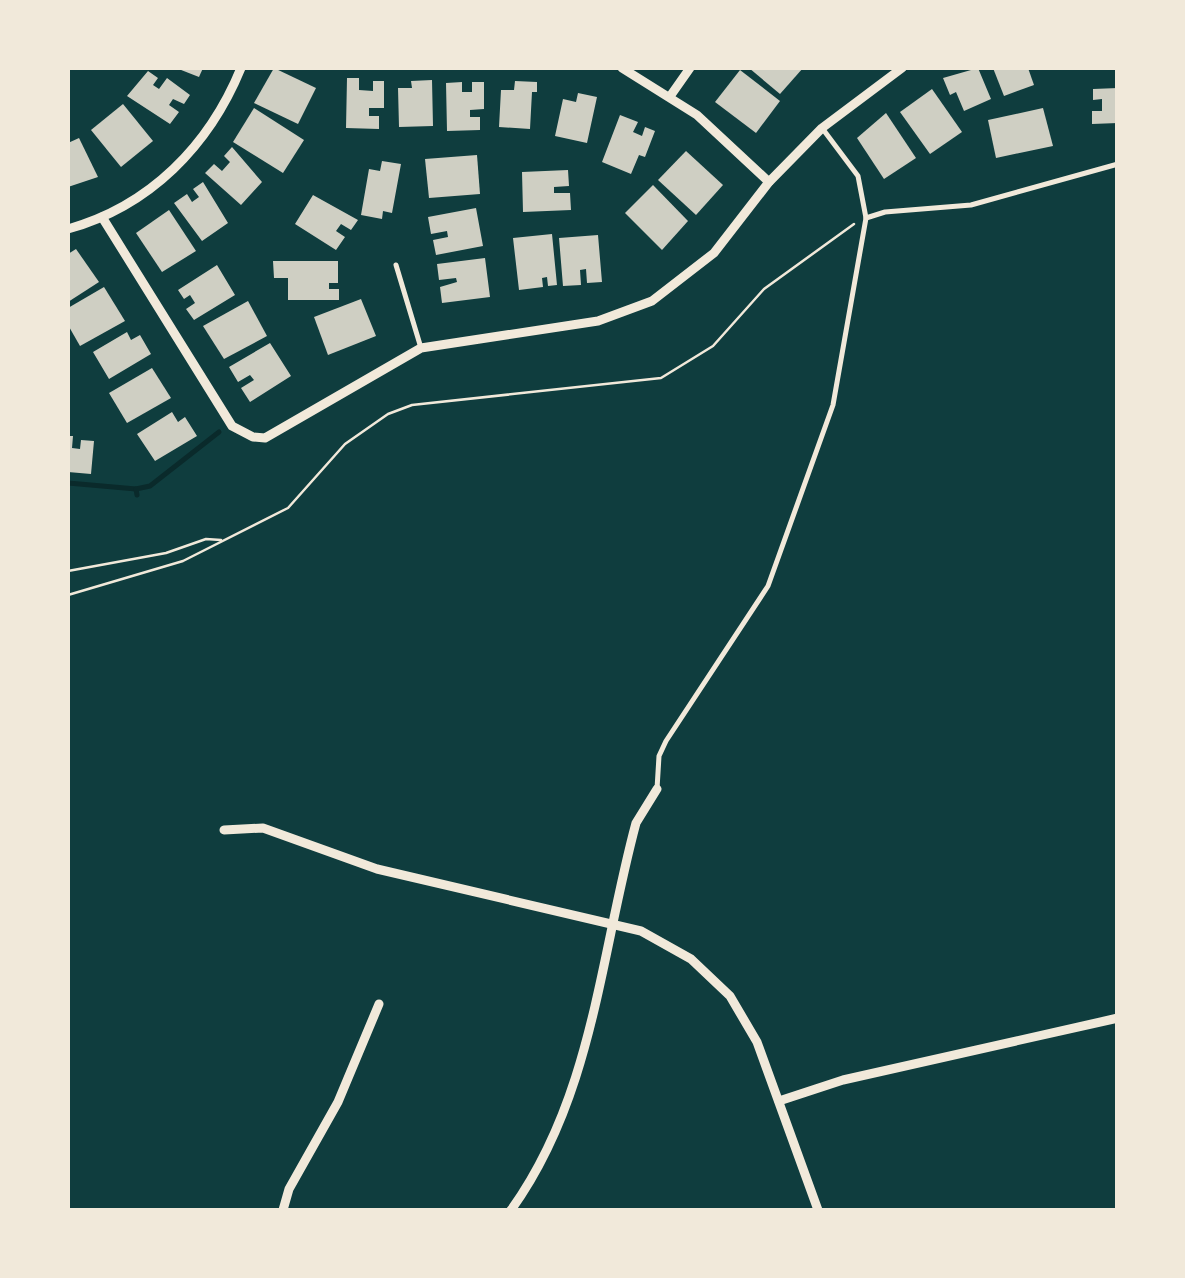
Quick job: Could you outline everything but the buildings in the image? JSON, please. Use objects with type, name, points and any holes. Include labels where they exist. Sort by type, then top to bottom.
[{"type":"street","points":[[68,229],[102,216],[154,186],[187,156],[215,120],[241,68]]},
{"type":"street","points":[[622,68],[671,95],[769,182]]},
{"type":"street","points":[[671,95],[690,68]]},
{"type":"street","points":[[102,216],[224,416],[241,433],[265,438],[278,434],[300,416],[421,348],[598,320],[652,301],[707,260],[769,182],[822,128],[902,68]]},
{"type":"street","points":[[511,1210],[544,1158],[578,1078],[636,824],[657,789]]},
{"type":"street","points":[[224,830],[263,828],[377,869],[611,923],[666,943],[712,976],[745,1018],[818,1210]]},
{"type":"street","points":[[283,1210],[300,1168],[338,1102],[379,1004]]},
{"type":"street","points":[[779,1101],[844,1080],[1118,1018]]},
{"type":"lane","points":[[657,789],[659,756],[666,741],[756,610],[776,568],[833,405],[866,218],[858,176],[822,128]]},
{"type":"lane","points":[[866,218],[884,212],[971,205],[1118,164]]},
{"type":"lane","points":[[396,266],[421,348]]},
{"type":"path","points":[[68,595],[114,578],[159,570],[298,501],[345,444],[400,410],[498,393],[602,388],[661,378],[713,346],[764,289],[866,218]]},
{"type":"path","points":[[68,572],[166,554],[206,538],[222,541]]},
{"type":"waterway","points":[[137,495],[136,489],[150,486],[219,432]]},
{"type":"waterway","points":[[68,483],[136,489]]}]
